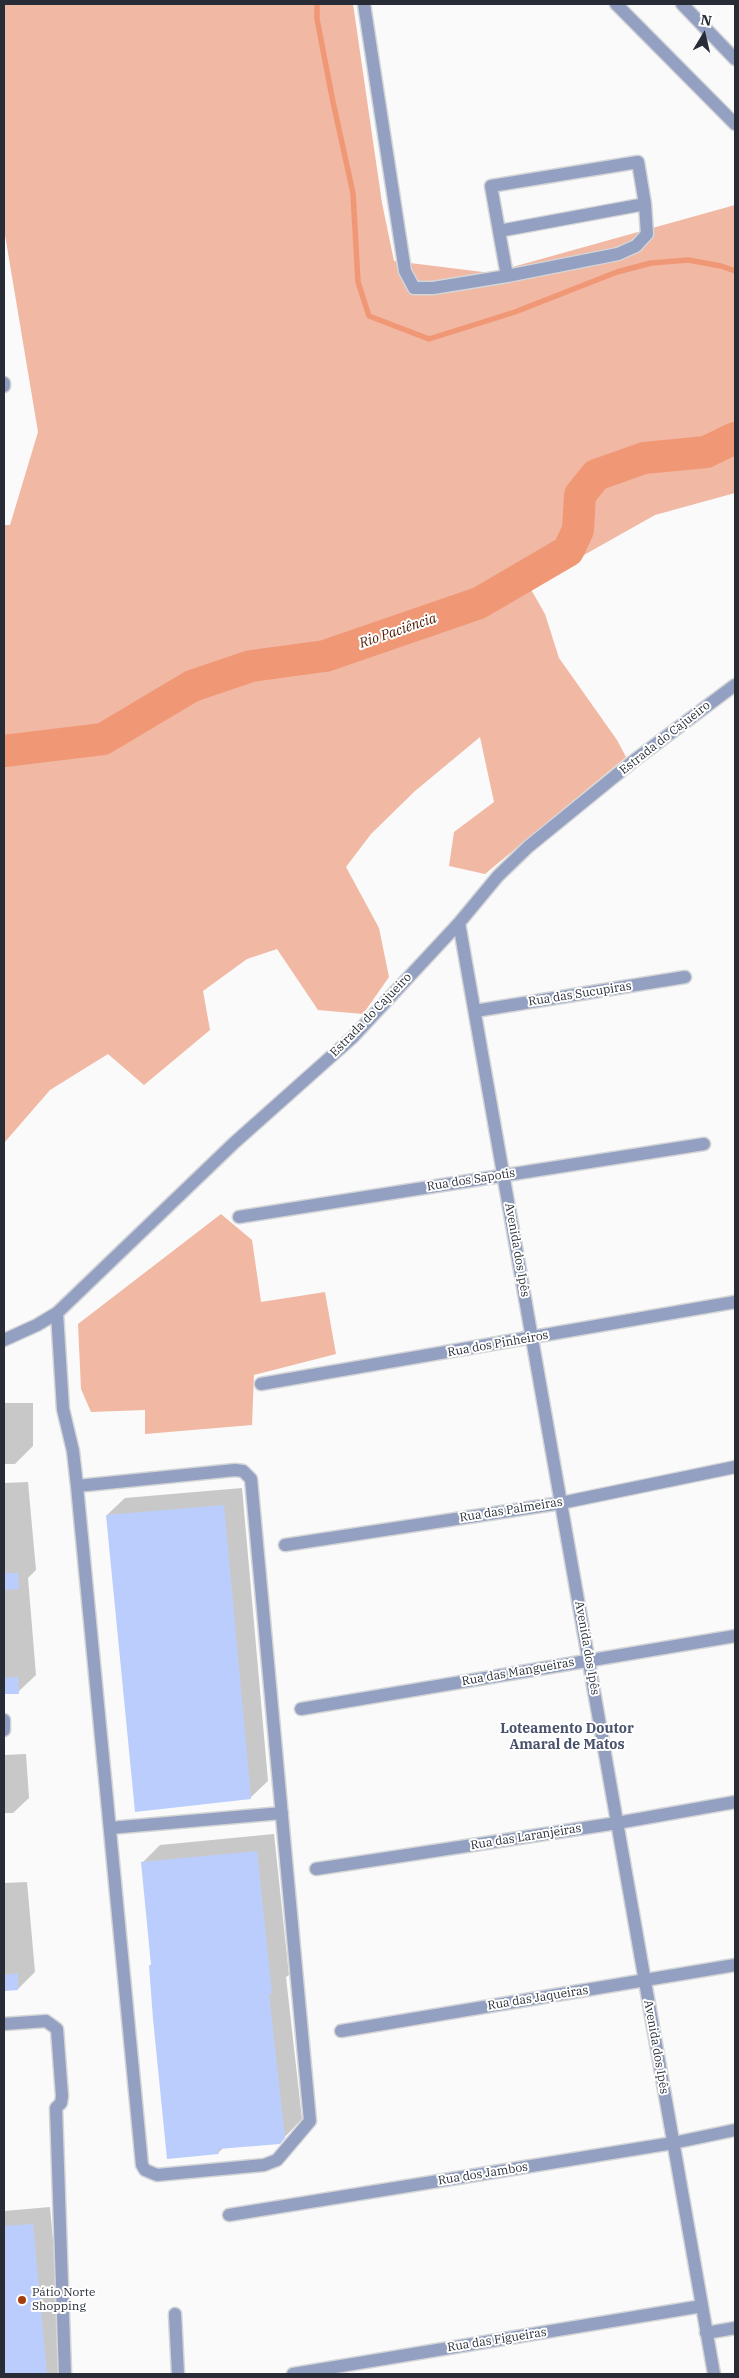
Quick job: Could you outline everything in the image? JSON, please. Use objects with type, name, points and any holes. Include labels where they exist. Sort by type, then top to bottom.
[{"type":"street","points":[[364,4],[404,272],[414,288],[433,288],[507,276],[618,254],[636,246],[647,234],[645,204],[638,162],[491,186],[507,276]]},
{"type":"street","points":[[616,4],[735,124]]},
{"type":"street","points":[[682,4],[735,58]]},
{"type":"street","points":[[498,231],[645,204]]},
{"type":"street","name":"Estrada do Cajueiro","points":[[4,1340],[37,1325],[57,1313],[234,1143],[353,1037],[460,923],[498,876],[528,847],[636,759],[735,684]]},
{"type":"street","name":"Avenida dos Ipês","points":[[460,923],[714,2374]]},
{"type":"street","name":"Rua das Sucupiras","points":[[475,1011],[685,977]]},
{"type":"street","name":"Rua dos Sapotis","points":[[239,1217],[704,1144]]},
{"type":"street","name":"Rua dos Pinheiros","points":[[261,1384],[532,1339],[735,1302]]},
{"type":"street","points":[[57,1313],[63,1410],[73,1451],[77,1486],[142,2165],[145,2170],[157,2175],[271,2163],[277,2160],[310,2121],[251,1479],[248,1475],[235,1470],[77,1486]]},
{"type":"street","name":"Rua das Palmeiras","points":[[285,1546],[561,1503],[735,1467]]},
{"type":"street","name":"Rua das Mangueiras","points":[[302,1710],[735,1636]]},
{"type":"street","points":[[4,1720],[4,1730]]},
{"type":"street","name":"Rua das Laranjeiras","points":[[316,1869],[617,1823],[735,1802]]},
{"type":"street","points":[[110,1828],[282,1813]]},
{"type":"street","name":"Rua das Jaqueiras","points":[[341,2031],[735,1965]]},
{"type":"street","points":[[4,2024],[46,2021],[56,2029],[62,2096],[61,2103],[56,2108],[65,2374]]},
{"type":"street","name":"Rua dos Jambos","points":[[229,2215],[673,2143],[735,2130]]},
{"type":"street","name":"Rua das Figueiras","points":[[293,2374],[702,2306]]},
{"type":"street","points":[[175,2314],[178,2374]]},
{"type":"street","points":[[706,2333],[735,2328]]},
{"type":"shaded area","points":[[4,4],[353,4],[382,203],[394,261],[491,273],[735,205],[735,493],[655,515],[529,586],[545,614],[559,658],[617,740],[626,757],[485,874],[449,866],[454,832],[494,802],[480,737],[415,791],[371,834],[346,867],[379,928],[389,977],[363,1014],[318,1010],[277,949],[247,959],[203,991],[210,1030],[144,1085],[108,1054],[50,1090],[4,1143],[4,525],[10,525],[38,432],[4,229]]},
{"type":"shaded area","points":[[221,1214],[252,1240],[261,1302],[325,1292],[336,1354],[254,1375],[252,1425],[145,1434],[145,1410],[91,1412],[81,1389],[78,1324]]},
{"type":"building","points":[[224,1505],[251,1799],[135,1812],[106,1515]]},
{"type":"building","points":[[4,1573],[18,1573],[19,1589],[4,1590]]},
{"type":"building","points":[[18,1677],[19,1694],[4,1694],[4,1678]]},
{"type":"building","points":[[257,1851],[272,1993],[269,1994],[285,2138],[280,2144],[218,2149],[219,2154],[167,2159],[153,2019],[149,1965],[151,1965],[141,1862]]},
{"type":"building","points":[[18,1973],[18,1990],[4,1991],[4,1975]]},
{"type":"building","name":"Pátio Norte Shopping","points":[[33,2224],[47,2374],[4,2374],[4,2226]]},
{"type":"waterway","points":[[317,4],[317,19],[353,193],[358,282],[369,316],[429,339],[515,312],[617,272],[651,263],[688,260],[721,266],[735,271]]},
{"type":"waterway","name":"Rio Paciência","points":[[4,751],[103,739],[192,686],[251,666],[325,656],[479,603],[568,551],[578,530],[580,495],[596,475],[644,458],[706,452],[735,438]]},
{"type":"place","name":"Pátio Norte Shopping","points":[[22,2300]]},
{"type":"district","name":"Loteamento Doutor Amaral de Matos","points":[[567,1738]]}]
